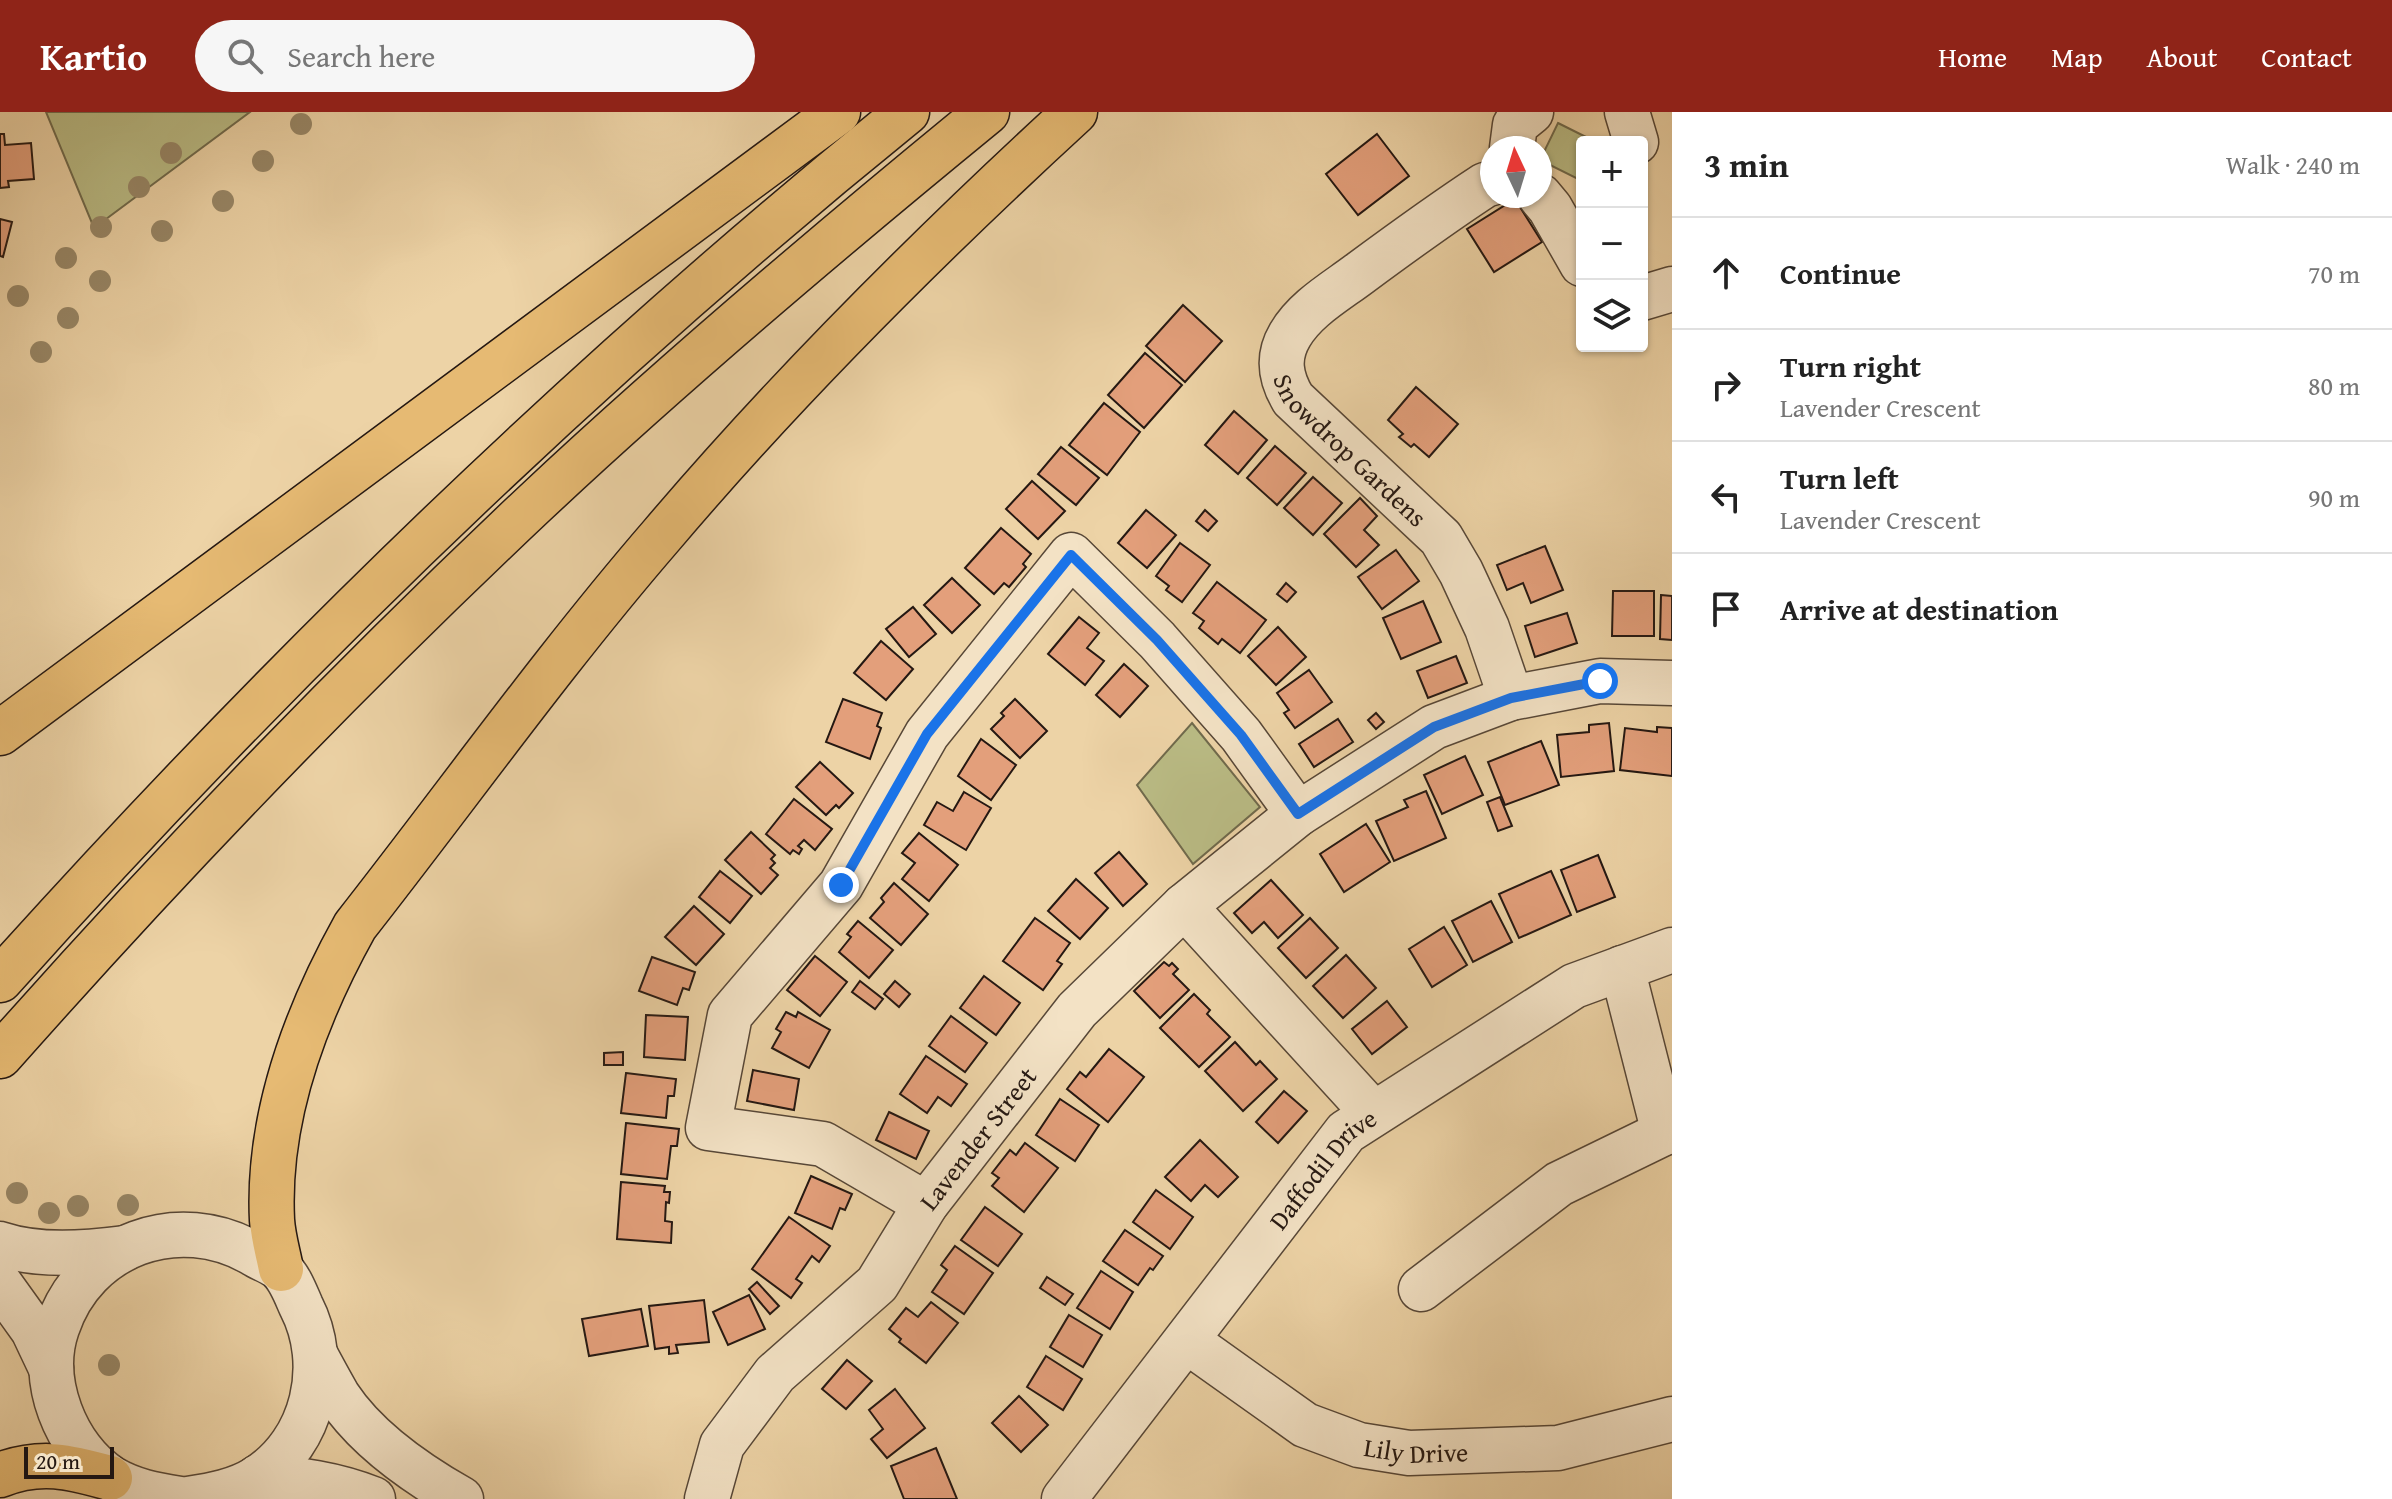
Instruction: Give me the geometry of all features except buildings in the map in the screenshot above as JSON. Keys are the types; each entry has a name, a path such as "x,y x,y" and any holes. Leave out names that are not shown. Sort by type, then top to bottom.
{"highway":[{"path":"0,733 838,112"},
{"path":"0,980 233,732 411,552 608,369 907,112"},
{"path":"0,1056 120,921 350,682 536,503 760,302 987,112"},
{"path":"281,1269 272,1222 278,1137 284,1108 308,1024 328,974 355,926 562,655 660,536 749,435 948,230 1075,112"},
{"path":"0,1475 41,1465 66,1466 110,1478"}],"street":[{"path":"1514,136 1515,125 1531,112"},
{"path":"1627,112 1634,136"},
{"name":"Snowdrop Gardens","path":"1480,188 1439,215 1312,310 1289,335 1280,361 1283,380 1293,399 1441,538 1481,614 1511,698"},
{"path":"1550,208 1576,254"},
{"path":"1648,296 1672,289"},
{"path":"926,1204 823,1144 708,1128 730,1015 841,885 927,734 1071,555 1157,640 1241,735 1298,814"},
{"name":"Lavender Street","path":"707,1499 722,1445 775,1374 877,1284 926,1204 1077,1010 1184,906 1298,814 1434,727 1511,698 1600,681 1672,683"},
{"path":"1184,906 1373,1113"},
{"name":"Daffodil Drive","path":"1064,1499 1346,1132 1574,986 1672,950"},
{"path":"1421,1289 1559,1184 1668,1131 1622,968"},
{"path":"0,1244 49,1252 91,1252 125,1248 163,1235 201,1234 237,1245 281,1269 310,1323 317,1358 315,1393 303,1426 284,1454 258,1477 223,1494 188,1499"},
{"path":"51,1368 56,1330 71,1295 96,1267 125,1248"},
{"path":"0,1284 33,1330 51,1368 59,1412 81,1451 110,1478 146,1494 180,1499"},
{"name":"Lily Drive","path":"1187,1341 1305,1425 1359,1445 1409,1453 1558,1448 1672,1419"},
{"path":"317,1358 340,1399 382,1445 422,1477 461,1499"},
{"path":"258,1477 299,1479 344,1487 373,1499"}],"green space":[{"path":"46,112 250,112 94,228"},
{"path":"1558,123 1584,136 1576,136 1576,178 1552,166 1552,136"},
{"path":"1192,723 1260,807 1193,864 1137,785"}],"route":[{"path":"841,885 927,734 1071,555 1157,640 1241,735 1298,814 1434,727 1511,698 1600,681"}]}
